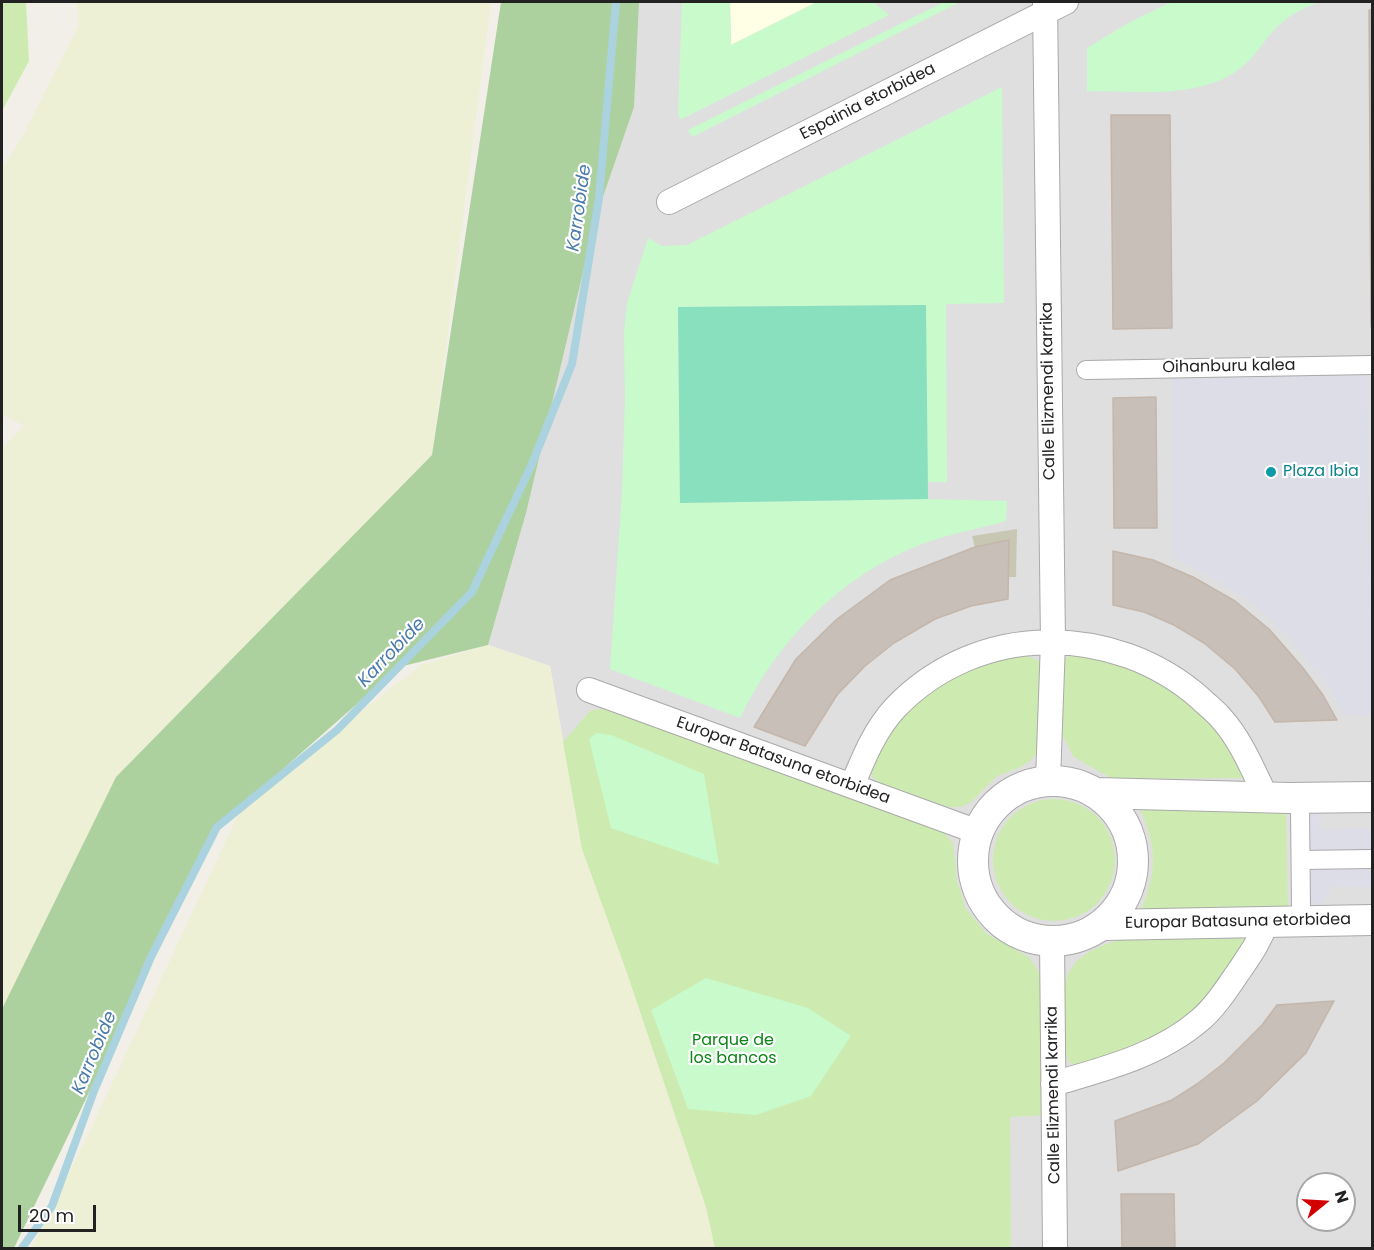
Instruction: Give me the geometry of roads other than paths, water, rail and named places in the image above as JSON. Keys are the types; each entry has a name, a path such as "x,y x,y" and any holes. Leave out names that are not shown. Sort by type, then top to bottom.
{"street":[{"name":"Espainia etorbidea","path":"669,202 1045,7 1066,2"},
{"name":"Calle Elizmendi karrika","path":"1045,7 1053,642 1048,780"},
{"name":"Oihanburu kalea","path":"1086,370 1372,365"},
{"path":"852,786 868,747 895,708 933,676 970,657 1011,646 1053,642 1080,643 1112,649 1150,664 1185,685 1221,717 1244,751 1266,797"},
{"name":"Europar Batasuna etorbidea","path":"589,690 978,832"},
{"path":"1048,780 1074,783 1097,793 1116,810 1129,832 1134,858 1131,883 1120,906 1103,925 1079,938 1052,942 1027,938 1004,926 986,907 975,883 972,858 978,832 988,812 1005,796 1025,785 1048,780"},
{"path":"1097,793 1372,797"},
{"name":"Europar Batasuna etorbidea","path":"1300,808 1301,909"},
{"path":"1301,860 1372,859"},
{"name":"Europar Batasuna etorbidea","path":"1103,925 1372,920"},
{"path":"1053,1084 1138,1058 1170,1041 1200,1020 1222,996 1260,942 1266,922"},
{"name":"Calle Elizmendi karrika","path":"1052,942 1055,1248"}],"waterway":[{"name":"Karrobide","path":"22,1248 52,1206 94,1091 151,957 217,827 337,730 472,592 532,464 572,364 599,198 616,2"}],"place":[{"name":"Plaza Ibia","path":"1271,472"}],"park label":[{"name":"Parque de los bancos","path":"733,1050"}]}
